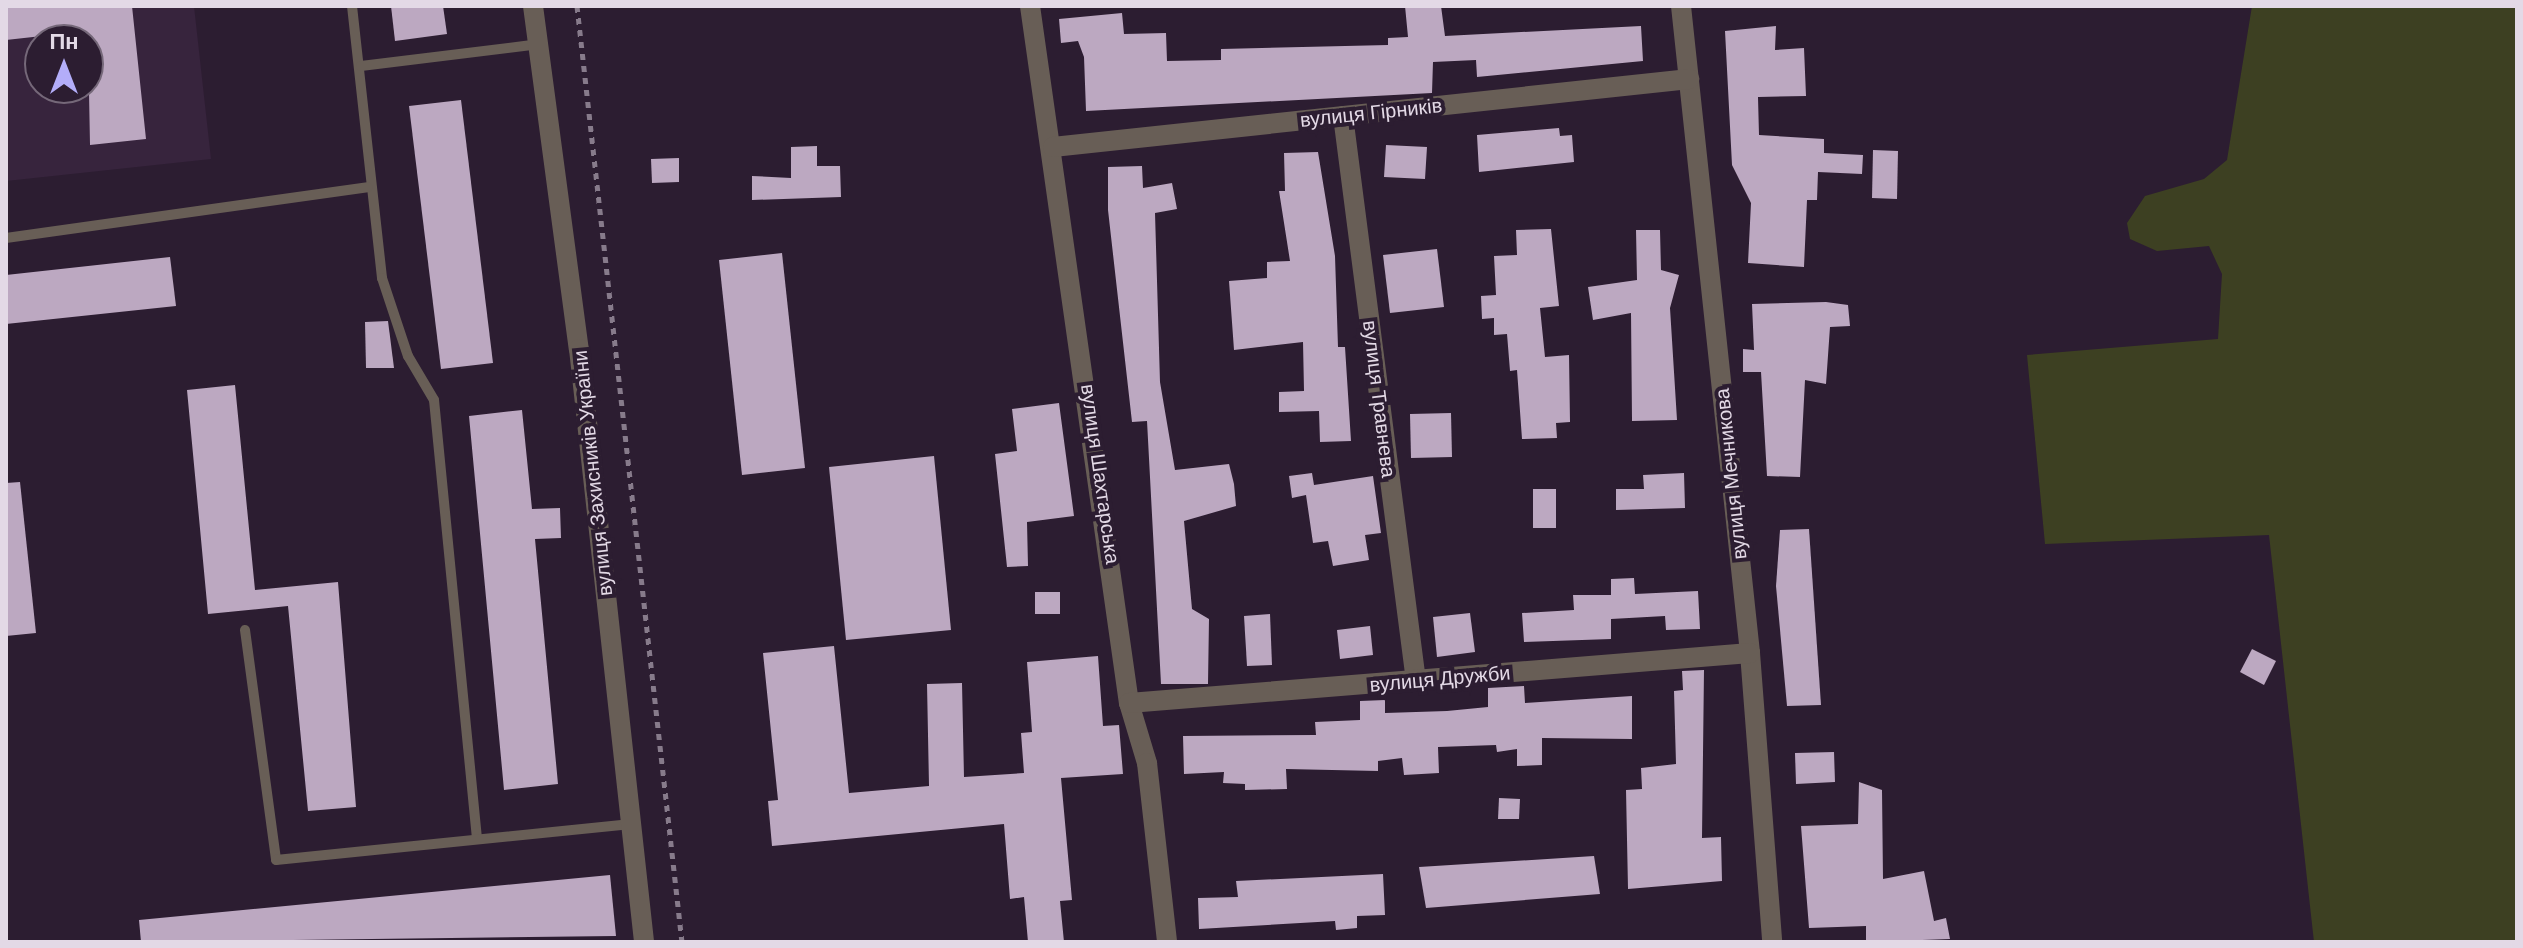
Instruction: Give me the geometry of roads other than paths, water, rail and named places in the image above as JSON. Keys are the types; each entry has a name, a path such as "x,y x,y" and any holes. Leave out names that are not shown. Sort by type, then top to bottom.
{"street":[{"name":"вулиця Захисників України","path":"533,6 540,44 644,942"},
{"name":"вулиця Шахтарська","path":"1030,6 1053,147 1129,703 1147,763 1167,942"},
{"name":"вулиця Мечникова","path":"1681,6 1750,653 1772,942"},
{"name":"вулиця Гірників","path":"1053,147 1689,79"},
{"name":"вулиця Травнева","path":"1343,116 1416,681"},
{"name":"вулиця Дружби","path":"1129,703 1750,653"}],"lane":[{"path":"352,6 361,66 367,187 382,278 408,356 434,400 477,838"},
{"path":"361,66 540,44"},
{"path":"6,238 367,187"},
{"path":"245,630 276,860 631,824"}]}
